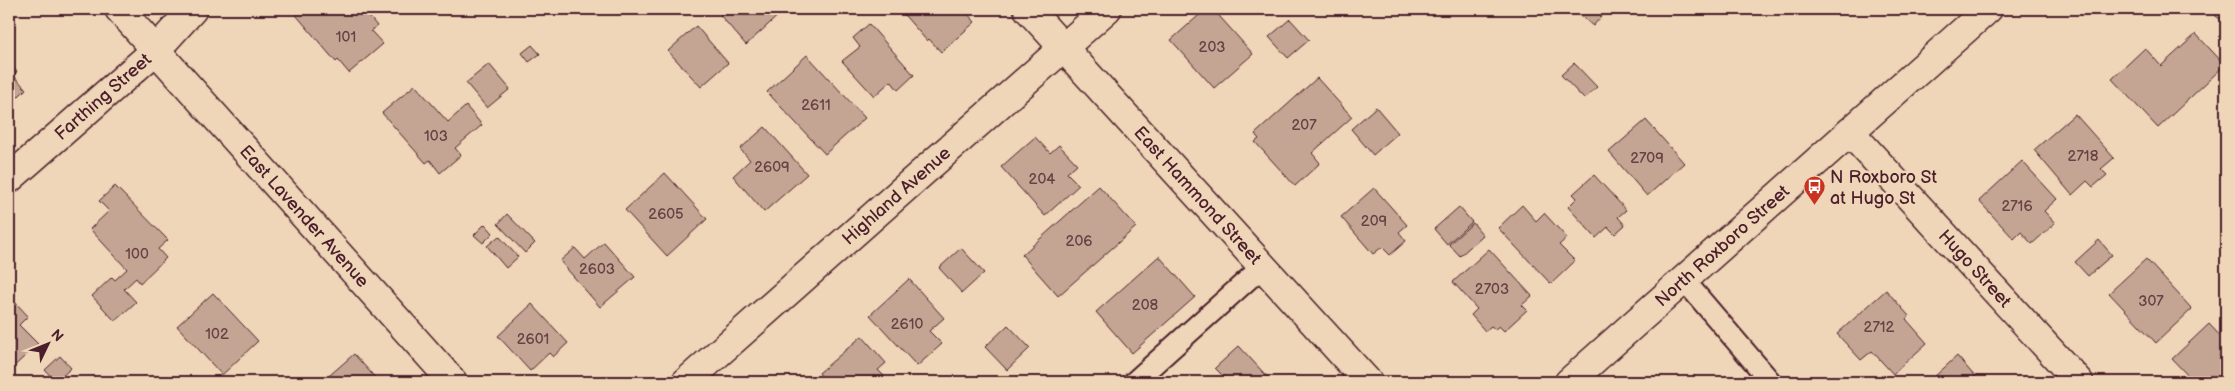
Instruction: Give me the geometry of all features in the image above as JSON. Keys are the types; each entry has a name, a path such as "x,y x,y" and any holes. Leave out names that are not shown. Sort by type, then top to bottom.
{"street":[{"name":"East Lavender Avenue","path":"119,9 452,382"},
{"name":"Farthing Street","path":"9,179 156,50 193,9"},
{"name":"East Hammond Street","path":"1028,9 1368,382"},
{"name":"Highland Avenue","path":"686,382 1107,9"},
{"name":"North Roxboro Street","path":"1569,382 1988,9"},
{"name":"Hugo Street","path":"1850,132 2079,382"}],"lane":[{"path":"1134,382 1262,267"},
{"path":"1684,280 1771,382"}],"building":[{"path":"291,9 363,9 377,26 371,31 383,44 349,73 338,60 336,62"},
{"path":"727,9 779,9 782,12 746,45 720,15"},
{"path":"899,9 963,9 975,22 941,52 929,39 927,41"},
{"path":"1206,9 1213,9 1253,54 1214,88 1171,40"},
{"path":"1573,9 1608,9 1593,26"},
{"path":"2207,9 2226,9 2226,24"},
{"path":"1290,19 1309,40 1288,58 1269,37"},
{"path":"869,24 914,75 898,90 891,81 874,96 842,61 860,47 853,38"},
{"path":"696,26 728,63 701,87 668,51"},
{"path":"2196,34 2225,65 2158,128 2112,79 2145,48 2161,66"},
{"path":"532,45 540,54 529,62 522,53"},
{"path":"807,55 865,118 825,154 767,92"},
{"path":"9,63 17,72 13,75 26,89 9,106"},
{"path":"1574,63 1597,87 1584,99 1561,75"},
{"path":"489,64 510,89 487,108 466,83"},
{"path":"1317,78 1352,117 1312,153 1320,163 1295,186 1255,142 1259,139 1255,134"},
{"path":"415,85 448,122 466,106 482,125 455,148 461,155 440,173 430,160 426,163 382,113"},
{"path":"1376,107 1398,133 1373,155 1351,129"},
{"path":"2075,114 2114,158 2101,169 2107,175 2093,187 2087,181 2072,195 2034,150"},
{"path":"1646,120 1684,163 1647,196 1609,152"},
{"path":"765,127 807,174 764,212 733,176 750,160 740,149"},
{"path":"1035,137 1050,153 1059,145 1077,164 1067,173 1079,185 1045,216 1001,167"},
{"path":"2022,161 2057,199 2044,211 2055,223 2032,244 2021,232 2014,239 1979,201"},
{"path":"665,173 707,219 667,256 625,210"},
{"path":"1594,175 1626,210 1618,217 1625,225 1615,234 1608,227 1596,238 1568,207 1577,198 1573,194"},
{"path":"115,186 168,240 158,249 166,258 140,283 136,278 124,289 136,302 115,321 92,296 112,277 115,280 127,269 90,229 109,211 99,201"},
{"path":"1099,186 1136,227 1058,296 1022,255"},
{"path":"1374,188 1407,225 1399,232 1406,241 1390,255 1382,247 1373,254 1341,217"},
{"path":"1522,205 1536,221 1544,213 1567,238 1559,245 1575,261 1551,284 1498,228"},
{"path":"1459,207 1472,222 1447,244 1434,229"},
{"path":"507,214 535,243 525,253 498,224"},
{"path":"1473,223 1483,235 1460,256 1449,244"},
{"path":"485,224 493,233 483,243 474,235"},
{"path":"499,236 518,257 506,268 487,246"},
{"path":"2099,240 2112,255 2088,276 2075,262"},
{"path":"604,242 635,277 600,307 560,261 575,248 585,259"},
{"path":"961,248 984,273 962,293 939,268"},
{"path":"1489,249 1532,296 1522,305 1527,310 1504,331 1499,326 1495,329 1491,326 1485,331 1471,315 1477,309 1453,282"},
{"path":"1159,256 1195,297 1132,353 1096,312"},
{"path":"2146,259 2192,309 2156,343 2109,293"},
{"path":"909,279 944,318 929,331 942,344 917,366 870,315"},
{"path":"1886,290 1909,316 1906,319 1927,343 1893,374 1872,351 1861,360 1837,334"},
{"path":"213,293 258,341 222,375 177,326"},
{"path":"13,300 28,316 19,325 38,344 9,371 9,303"},
{"path":"532,304 568,343 553,357 549,353 530,371 498,336"},
{"path":"2209,324 2226,342 2226,382 2194,382 2172,359"},
{"path":"1008,325 1030,348 1007,370 985,347"},
{"path":"862,336 886,363 878,370 888,380 886,382 826,382 819,373"},
{"path":"1239,346 1272,382 1229,382 1215,368"},
{"path":"354,354 379,382 322,382"},
{"path":"60,356 71,368 56,382 45,370"},
{"path":"1957,356 1977,379 1973,382 1936,382 1933,378"},
{"path":"73,376 78,382 66,382"}],"place":[{"name":"N Roxboro St at Hugo St","path":"1814,206"}]}
